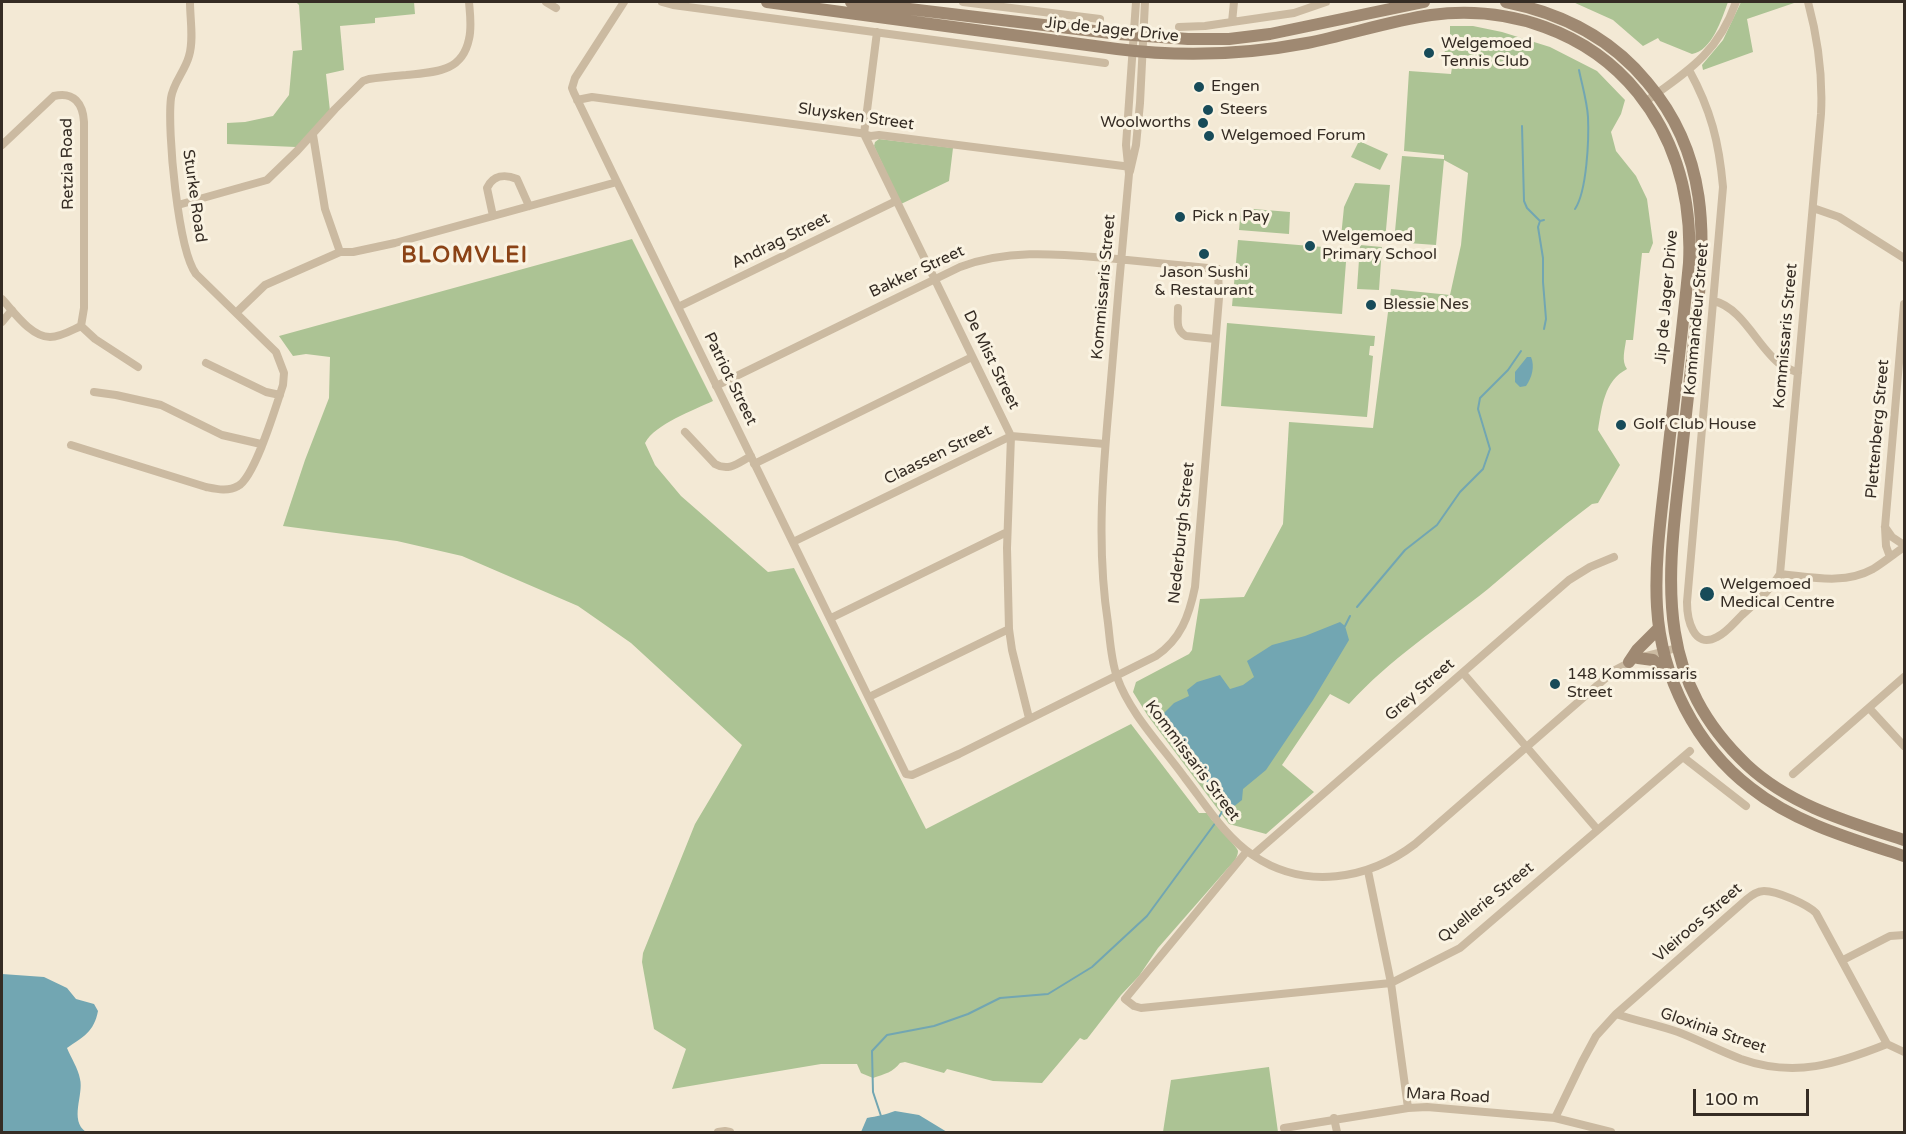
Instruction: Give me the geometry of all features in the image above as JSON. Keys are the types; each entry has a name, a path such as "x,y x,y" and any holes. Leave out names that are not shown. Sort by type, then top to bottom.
{"main road":[{"name":"Jip de Jager Drive","path":"767,2 1138,52 1217,54 1307,43 1413,18 1480,13 1513,17 1547,27 1579,43 1605,60 1625,78 1645,102 1665,134 1679,167 1686,194 1689,228 1688,274 1658,555 1657,589 1659,628 1679,695 1700,734 1750,788 1814,825 1905,856"},
{"name":"Jip de Jager Drive","path":"850,2 1138,36 1188,39 1229,39 1317,25"},
{"path":"1317,25 1424,2"},
{"name":"Jip de Jager Drive","path":"1506,2 1551,14 1590,33 1626,60 1657,94 1671,114 1689,153 1697,183 1702,224 1702,273 1676,506 1670,572 1670,601 1677,648 1702,708 1726,742 1759,775 1788,795 1829,816 1905,840"},
{"path":"1317,25 1343,24 1400,12 1409,13 1413,18"},
{"path":"1659,628 1637,650 1633,660 1653,660 1672,676"}],"street":[{"name":"Sturke Road","path":"190,2 190,54 174,88 171,101 171,165 190,265 196,274 276,352 284,380 280,395"},
{"path":"178,205 267,180 297,152 363,81 437,72 446,70 455,64 469,42 471,30 469,2"},
{"path":"546,2 556,8"},
{"path":"576,100 572,88 575,78 624,2"},
{"path":"662,2 1105,63"},
{"path":"963,2 1100,20"},
{"name":"Kommissaris Street","path":"1136,2 1138,36 1136,146 1129,170 1105,444 1101,506 1102,585 1117,676 1128,702 1234,841 1268,865 1310,877 1332,877 1368,871 1393,859 1415,844 1615,670 1633,660 1677,648"},
{"name":"Kommissaris Street","path":"1138,36 1144,2"},
{"path":"1232,22 1234,2"},
{"path":"1179,27 1205,26 1294,13 1326,2"},
{"path":"1645,102 1707,54 1728,24 1736,2"},
{"name":"Kommissaris Street","path":"1780,574 1821,114 1822,80 1818,41 1808,2"},
{"path":"864,134 877,32"},
{"name":"Kommandeur Street","path":"1689,70 1703,96 1716,135 1721,161 1722,212 1687,602 1690,627 1695,634 1707,639 1721,635 1768,591 1780,574"},
{"name":"Retzia Road","path":"2,145 54,96 69,95 82,107 84,122 84,309 81,326"},
{"name":"Sluysken Street","path":"576,100 592,97 1129,170"},
{"name":"Patriot Street","path":"576,100 906,774"},
{"name":"De Mist Street","path":"864,134 1011,436 1007,532 1009,629 1029,718"},
{"path":"313,135 325,209 340,252"},
{"path":"297,152 308,154 318,163"},
{"path":"493,216 488,188 493,179 498,177 517,179 529,206"},
{"path":"237,312 265,285 340,252 353,252 395,243 616,182"},
{"name":"Andrag Street","path":"678,307 896,201"},
{"path":"1813,208 1839,216 1905,258"},
{"name":"Bakker Street","path":"716,386 935,279 978,261 1006,256 1059,254 1218,269"},
{"name":"Nederburgh Street","path":"906,774 912,775 1117,676 1165,650 1183,626 1190,612 1195,587 1219,298 1218,269"},
{"path":"2,299 29,328 43,336 60,335 81,326 95,339 138,367"},
{"path":"1714,301 1730,308 1781,365 1798,373"},
{"name":"Plettenberg Street","path":"1890,557 1886,546 1885,527 1905,304"},
{"path":"1178,308 1178,327 1182,334 1215,339"},
{"path":"2,322 12,310"},
{"path":"685,432 715,464 730,468 752,460 972,357"},
{"path":"70,445 195,484 218,489 234,488 243,482 252,469 280,395 266,392 206,363"},
{"path":"94,392 161,405 212,431 261,444"},
{"name":"Claassen Street","path":"793,542 1011,436 1105,444"},
{"path":"1780,574 1827,579 1851,577 1872,570 1905,546 1892,537 1885,527"},
{"path":"831,618 1007,532"},
{"name":"Grey Street","path":"1125,999 1250,853 1569,580 1584,570 1614,557"},
{"path":"869,697 1009,629"},
{"path":"1463,673 1597,829"},
{"path":"1792,774 1905,677"},
{"path":"1869,708 1905,746"},
{"name":"Quellerie Street","path":"1125,999 1138,1008 1391,983 1460,948 1686,754 1746,806"},
{"path":"1368,871 1391,983 1408,1108"},
{"name":"Vleiroos Street","path":"1555,1118 1590,1045 1616,1014 1747,899 1759,892 1771,892 1811,908 1843,960 1887,1044"},
{"path":"1843,960 1890,936 1905,934"},
{"name":"Gloxinia Street","path":"1616,1014 1675,1031 1747,1061 1796,1069 1828,1065 1887,1044"},
{"path":"1887,1044 1905,1052"},
{"name":"Mara Road","path":"1284,1128 1334,1118 1427,1107 1555,1118 1611,1132"},
{"path":"1334,1118 1337,1132"},
{"path":"718,1132 730,1132"}],"green space":[{"path":"296,2 414,2 415,14 375,18 375,23 340,26 344,70 326,74 330,111 296,147 227,144 227,123 273,116 289,95 293,51 302,50 299,5"},
{"path":"1573,2 1728,2 1711,40 1699,52 1692,54 1660,41 1658,38 1643,46 1613,20"},
{"path":"1741,2 1797,2 1747,19 1753,52 1703,70 1702,65 1723,40"},
{"path":"1450,26 1473,26 1502,32 1550,47 1597,71 1625,100 1621,114 1611,132 1616,151 1636,176 1647,199 1653,243 1649,253 1642,253 1633,340 1626,340 1624,351 1624,362 1627,369 1613,380 1605,395 1598,430 1620,465 1598,503 1592,504 1579,514 1488,589 1381,672 1349,704 1330,694 1282,765 1314,792 1266,834 1229,824 1148,716 1133,692 1136,682 1189,654 1192,650 1200,599 1244,597 1283,524 1289,422 1373,428 1391,289 1450,295 1461,245 1468,173 1444,160 1436,245 1394,242 1402,156 1444,159 1444,155 1404,151 1409,71 1451,74 1452,67 1449,62 1444,62 1445,48 1450,44"},
{"path":"879,139 953,148 949,181 901,204 874,146"},
{"path":"1359,141 1388,154 1380,170 1351,157"},
{"path":"1355,183 1390,185 1385,241 1341,237 1344,207"},
{"path":"1241,208 1290,212 1289,234 1239,230"},
{"path":"632,239 713,401 676,418 650,436 645,443 655,465 681,496 768,572 794,568 926,829 1131,724 1199,813 1207,813 1238,851 1233,863 1158,948 1139,976 1087,1039 1080,1038 1042,1083 993,1081 947,1069 944,1073 905,1062 873,1078 861,1073 857,1064 821,1064 672,1089 686,1049 654,1029 642,962 643,953 695,824 742,745 631,643 578,606 462,556 397,541 283,526 329,398 330,357 306,354 293,356 279,336"},
{"path":"1238,240 1347,249 1342,314 1232,306"},
{"path":"1360,245 1382,247 1379,290 1357,289"},
{"path":"1227,323 1375,336 1374,346 1370,346 1369,355 1373,356 1367,417 1221,406"},
{"path":"1269,1067 1278,1132 1163,1132 1171,1080"}],"water":[{"path":"1527,357 1531,357 1532,372 1526,386 1520,387 1515,382 1515,372"},
{"path":"1340,622 1345,626 1349,640 1313,700 1266,770 1243,789 1242,800 1228,811 1170,733 1164,713 1174,703 1189,696 1187,690 1197,682 1220,675 1230,689 1243,685 1254,677 1247,661 1272,645 1305,636"},
{"path":"2,974 44,977 67,988 76,999 94,1004 98,1011 91,1029 67,1048 80,1079 78,1121 86,1132 2,1132"},
{"path":"895,1111 919,1115 947,1132 861,1132 867,1118"}],"waterway":[{"path":"1575,209 1585,178 1588,138 1586,99 1579,70"},
{"path":"1522,126 1524,201 1527,208 1540,221"},
{"path":"1544,220 1540,221 1538,227 1543,258 1546,319 1544,329"},
{"path":"1357,607 1405,550 1437,525 1460,492 1483,469 1490,449 1478,409 1480,398 1508,370 1521,351"},
{"path":"1345,626 1350,616"},
{"path":"1219,817 1225,807"},
{"path":"881,1116 873,1092 872,1051 887,1035 934,1026 968,1014 1000,998 1048,994 1092,967 1147,916 1216,822"}],"place":[{"name":"Welgemoed Tennis Club","path":"1429,53"},
{"name":"Engen","path":"1199,87"},
{"name":"Steers","path":"1208,110"},
{"name":"Woolworths","path":"1203,123"},
{"name":"Welgemoed Forum","path":"1209,136"},
{"name":"Pick n Pay","path":"1180,217"},
{"name":"Welgemoed Primary School","path":"1310,246"},
{"name":"Jason Sushi & Restaurant","path":"1204,254"},
{"name":"Blessie Nes","path":"1371,305"},
{"name":"Golf Club House","path":"1621,425"},
{"name":"Welgemoed Medical Centre","path":"1707,594"},
{"name":"148 Kommissaris Street","path":"1555,684"}],"district":[{"name":"BLOMVLEI","path":"465,256"}]}
